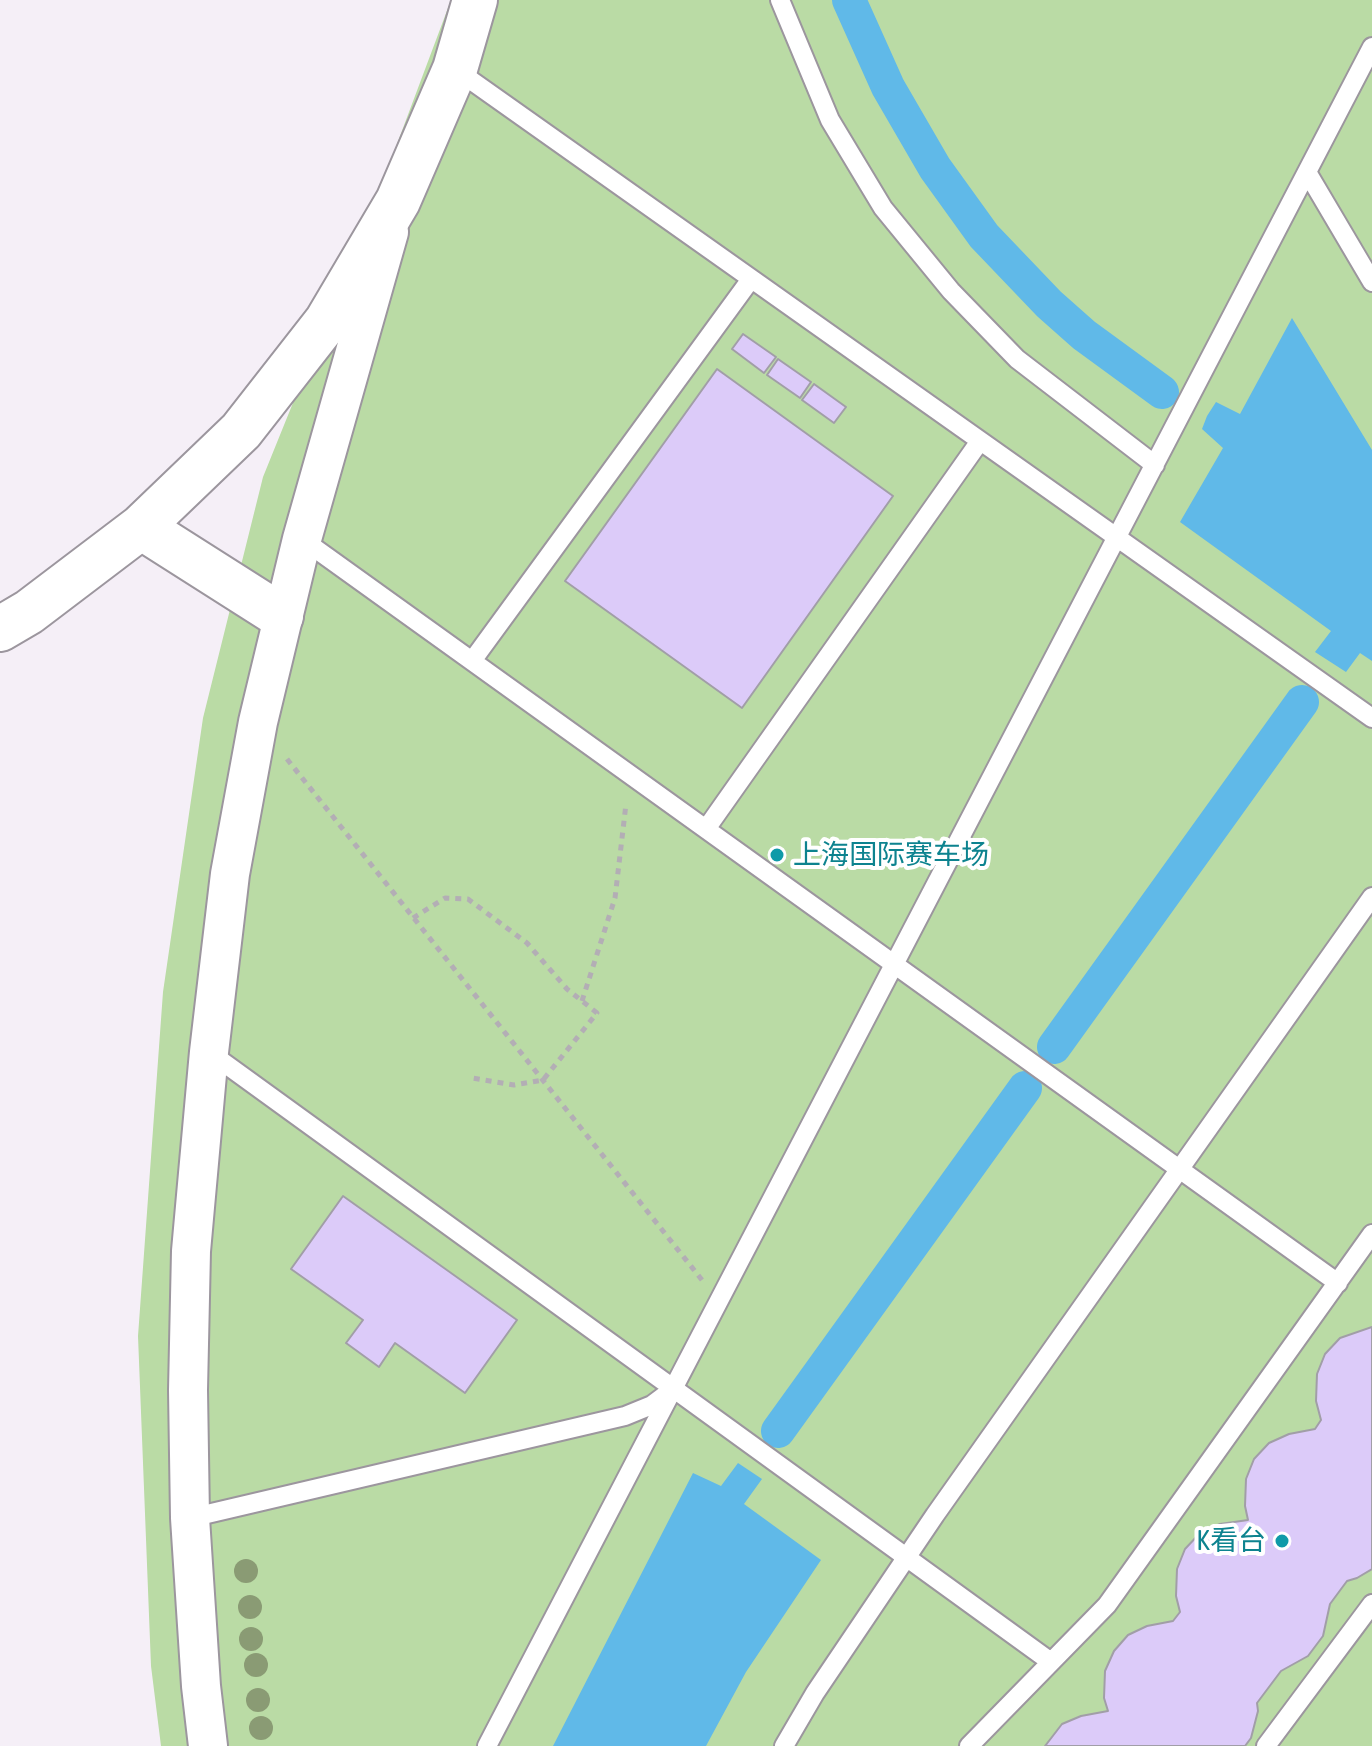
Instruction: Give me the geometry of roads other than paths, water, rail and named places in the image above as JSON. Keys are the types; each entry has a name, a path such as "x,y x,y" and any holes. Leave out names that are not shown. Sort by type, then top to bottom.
{"street":[{"path":"0,629 29,612 141,527 241,431 327,321 398,201 455,69 475,0"},
{"path":"208,1746 190,1518 188,1390 191,1251 209,1052 230,874 281,616 398,201"},
{"path":"141,527 281,616"}],"lane":[{"path":"780,0 830,120 883,208 951,291 1017,359 1155,465"},
{"path":"487,1746 1372,47"},
{"path":"455,69 1372,718"},
{"path":"1307,172 1372,282"},
{"path":"472,661 751,279"},
{"path":"706,829 980,441"},
{"path":"302,539 1338,1283"},
{"path":"784,1746 815,1693 907,1556 1372,897"},
{"path":"209,1052 1051,1662"},
{"path":"969,1746 1107,1605 1372,1234"},
{"path":"190,1518 625,1416 652,1405 675,1388"},
{"path":"625,1416 633,1420 640,1432 637,1460"},
{"path":"1266,1746 1372,1604"}],"water":[{"path":"1292,318 1372,450 1372,661 1360,653 1346,672 1315,652 1331,631 1180,522 1223,448 1202,429 1207,416 1216,402 1240,414"},
{"path":"738,1463 762,1479 744,1504 821,1560 746,1672 706,1746 553,1746 693,1473 721,1486"}],"waterway":[{"path":"849,0 888,87 935,168 984,236 1049,304 1084,335 1162,392"},
{"path":"1054,1047 1302,702"},
{"path":"778,1431 1025,1088"}],"place":[{"name":"上海国际赛车场","path":"777,855"},
{"name":"K看台","path":"1282,1541"}]}
